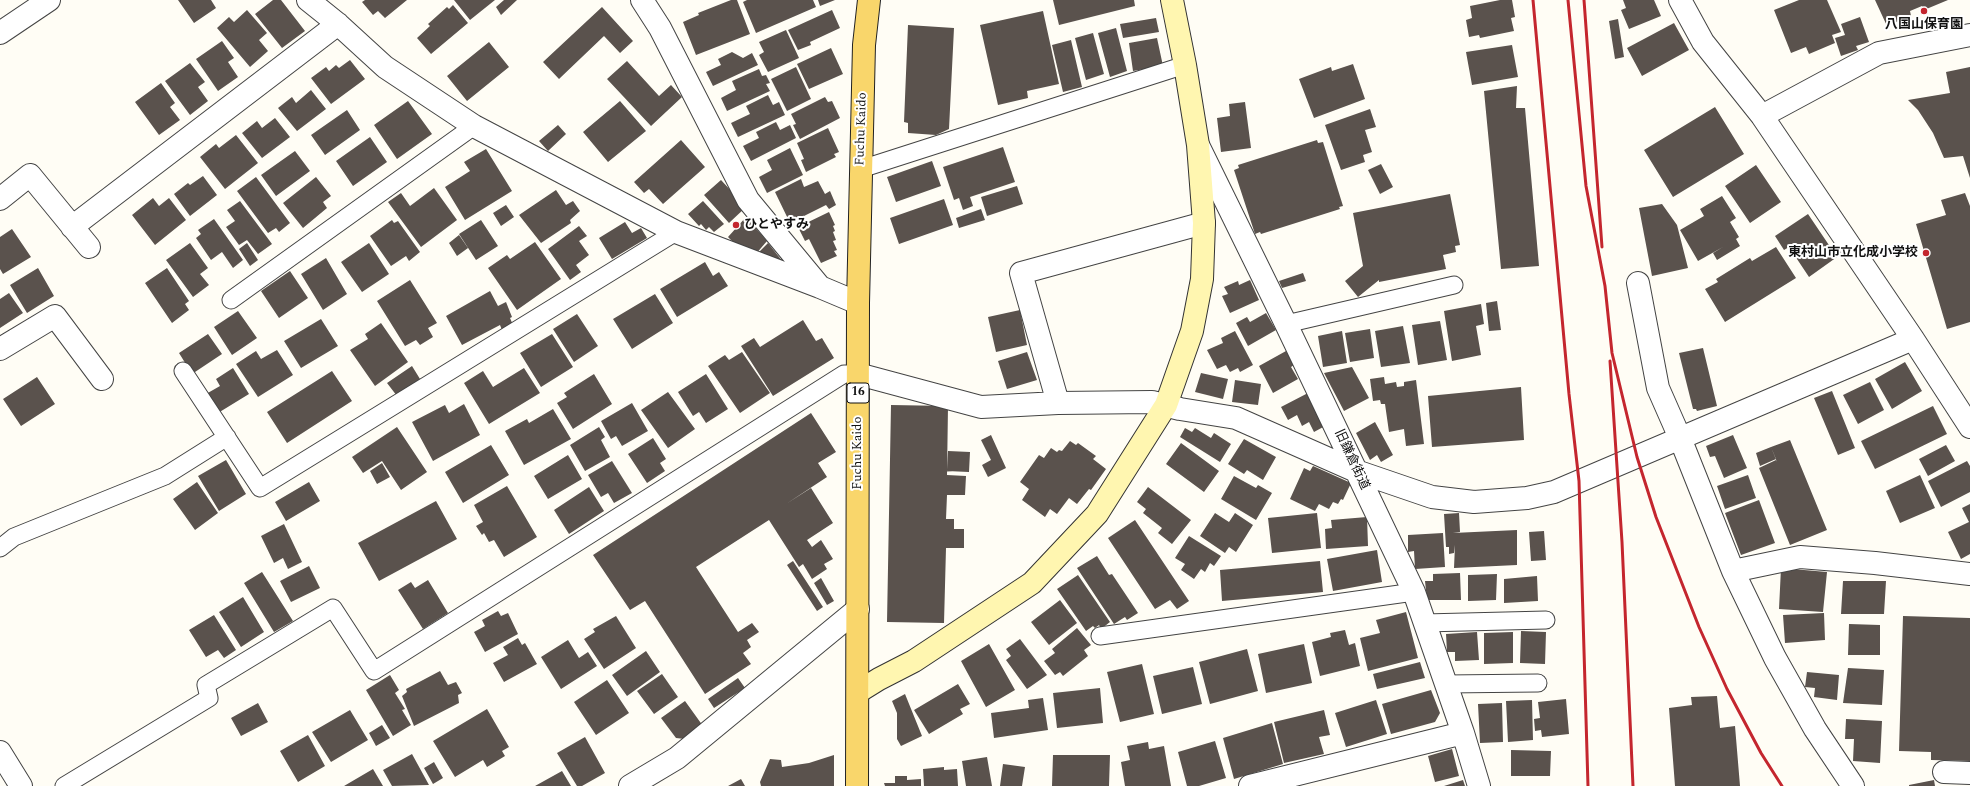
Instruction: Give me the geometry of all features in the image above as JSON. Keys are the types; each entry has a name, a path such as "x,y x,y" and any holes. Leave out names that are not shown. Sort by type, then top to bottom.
{"main road":[{"name":"Fuchu Kaido","path":"857,786 858,303 864,45 868,0"}],"street":[{"path":"0,33 49,0"},
{"path":"308,0 338,24 385,68 474,126 676,232 858,303"},
{"path":"642,0 660,28 748,200 820,287"},
{"path":"858,692 879,678 914,661 1032,583 1097,514 1166,405 1192,331 1202,279 1204,223 1198,145 1185,65 1172,0"},
{"path":"1680,0 1703,42 1762,116 1913,339 1970,427"},
{"path":"72,227 338,24"},
{"path":"1762,116 1879,53 1970,35"},
{"name":"旧鎌倉街道","path":"1198,145 1286,324 1414,592 1463,733 1479,786"},
{"path":"0,199 30,175 89,247"},
{"path":"1058,402 1021,273 1204,223"},
{"path":"1638,283 1658,388 1680,438 1733,570 1775,658 1816,729 1853,786"},
{"path":"0,349 55,316 102,379"},
{"path":"858,374 981,407 1058,402 1152,402 1236,418 1356,470 1432,497 1474,502 1527,498 1554,492 1913,339"},
{"path":"1733,570 1800,557 1875,563 1970,574"},
{"path":"630,786 677,758 858,609"},
{"path":"1250,786 1463,733"},
{"path":"0,752 21,786"},
{"path":"1944,772 1970,773"}],"lane":[{"path":"861,169 1185,65"},
{"path":"231,300 474,126"},
{"path":"183,371 260,488 676,232"},
{"path":"1286,324 1454,285"},
{"path":"64,786 209,698 206,685 333,608 374,671 844,374 858,374"},
{"path":"0,548 14,537 165,476 227,437"},
{"path":"1100,636 1414,592"},
{"path":"1424,623 1546,620"},
{"path":"1446,684 1538,683"}],"building":[{"path":"178,0 211,0 216,8 194,23"},
{"path":"273,0 281,0 305,31 282,48 255,14"},
{"path":"365,0 407,0 385,18 378,11 373,15 362,2"},
{"path":"454,0 495,0 470,20"},
{"path":"504,0 517,0 501,15 496,7"},
{"path":"731,0 737,0 750,34 696,55 683,22 699,15 698,13"},
{"path":"747,0 813,0 816,7 756,33 743,2"},
{"path":"818,0 835,0 820,6"},
{"path":"1053,0 1134,0 1135,6 1059,25"},
{"path":"1500,0 1512,0 1515,17 1511,18 1514,31 1480,38 1479,35 1469,37 1466,20 1472,18 1470,6"},
{"path":"1623,0 1654,0 1661,16 1629,29 1621,10 1626,8"},
{"path":"1799,0 1827,0 1841,32 1832,35 1835,43 1809,54 1806,47 1791,53 1774,10"},
{"path":"1875,0 1948,0 1924,10 1922,6 1910,11 1911,16 1887,26"},
{"path":"453,5 468,23 431,54 417,38 430,26 428,24 447,7 449,9"},
{"path":"602,7 633,41 620,53 604,36 559,79 543,62"},
{"path":"247,10 267,33 259,40 268,51 250,67 217,28 229,17 234,22"},
{"path":"832,10 840,28 810,42 811,45 798,50 788,30"},
{"path":"1043,11 1059,84 1027,91 1028,98 998,105 980,25"},
{"path":"1860,17 1869,42 1856,46 1858,50 1841,56 1835,38 1845,35 1841,24"},
{"path":"1156,18 1159,32 1123,38 1120,24"},
{"path":"1618,19 1624,57 1615,59 1609,21"},
{"path":"1674,23 1689,50 1642,76 1627,48"},
{"path":"908,25 954,28 949,129 936,135 908,133 908,123 904,122"},
{"path":"1116,28 1127,71 1110,77 1098,33"},
{"path":"786,30 799,58 768,72 759,55 764,52 759,42"},
{"path":"1093,33 1104,74 1086,80 1075,38"},
{"path":"1157,38 1163,66 1133,71 1129,43"},
{"path":"1071,40 1082,87 1063,92 1052,45"},
{"path":"222,41 234,58 228,62 238,77 218,91 196,59"},
{"path":"489,42 509,67 467,101 447,76"},
{"path":"1512,45 1518,77 1472,85 1466,52"},
{"path":"831,48 843,74 809,89 797,64"},
{"path":"732,52 743,58 752,53 758,65 713,86 706,72 721,65 718,59"},
{"path":"350,60 365,79 331,104 311,78 326,67 329,71 336,65 339,68"},
{"path":"627,61 659,96 671,85 682,97 651,126 607,79"},
{"path":"190,63 205,82 198,87 208,101 190,115 165,81"},
{"path":"1353,64 1365,99 1314,118 1299,79 1331,67 1332,71"},
{"path":"796,67 811,99 787,111 771,79"},
{"path":"1970,67 1970,178 1963,156 1944,158 1933,133 1918,110 1908,100 1950,93 1946,72"},
{"path":"759,69 762,76 766,75 770,83 766,84 770,91 727,111 721,98 736,90 732,81"},
{"path":"161,83 175,103 170,107 180,120 159,135 135,102"},
{"path":"1517,86 1516,108 1525,108 1539,266 1501,269 1484,91"},
{"path":"311,90 326,109 297,131 278,108 292,97 296,103"},
{"path":"768,95 773,105 779,102 785,115 738,137 731,123 750,114 746,106"},
{"path":"825,97 828,102 832,101 840,118 800,139 793,125 796,124 791,114"},
{"path":"408,101 432,134 397,159 374,125"},
{"path":"620,101 646,131 608,162 583,132"},
{"path":"1245,102 1251,148 1221,152 1217,118 1230,116 1229,104"},
{"path":"1715,107 1744,154 1673,197 1644,150"},
{"path":"1370,109 1376,127 1365,130 1372,152 1363,155 1365,162 1341,170 1325,125"},
{"path":"347,110 360,130 325,155 311,135"},
{"path":"275,118 290,137 262,158 242,133 257,121 262,128"},
{"path":"776,122 780,130 790,125 796,138 751,161 743,146 759,138 756,132"},
{"path":"558,125 566,134 548,151 539,141"},
{"path":"828,128 839,152 834,154 836,157 806,172 801,160 804,159 797,143"},
{"path":"236,135 258,163 225,189 200,157 216,144 219,148"},
{"path":"370,137 387,162 353,186 336,161"},
{"path":"681,140 705,167 663,204 649,189 644,193 634,182"},
{"path":"1317,140 1318,143 1323,142 1343,206 1339,207 1340,209 1261,234 1260,232 1255,234 1234,170 1239,168 1238,165"},
{"path":"1003,147 1015,182 970,197 973,206 963,210 959,198 954,200 943,167"},
{"path":"790,148 803,175 767,193 759,177 772,170 767,160"},
{"path":"486,149 512,191 465,220 445,187 470,171 464,162"},
{"path":"295,151 310,171 276,196 261,175"},
{"path":"932,161 941,186 896,202 887,177"},
{"path":"1381,164 1393,187 1380,194 1368,170"},
{"path":"1756,165 1781,202 1750,223 1725,186"},
{"path":"203,176 217,195 190,216 174,194 188,183 190,185"},
{"path":"256,177 290,223 279,232 276,228 268,233 237,191"},
{"path":"316,177 331,196 323,202 327,208 303,228 283,203"},
{"path":"801,179 804,187 818,181 825,194 830,191 836,205 829,209 826,205 790,223 775,192"},
{"path":"721,180 746,207 729,223 704,195"},
{"path":"1017,186 1023,204 987,216 981,197"},
{"path":"434,188 457,220 421,247 388,202 401,193 410,206"},
{"path":"556,190 566,205 573,201 580,211 570,220 571,223 541,243 519,215"},
{"path":"1965,193 1970,206 1970,322 1947,329 1916,224 1946,215 1941,200"},
{"path":"1450,194 1460,245 1455,246 1456,252 1443,255 1446,269 1379,282 1379,280 1358,297 1345,281 1363,266 1353,213"},
{"path":"1722,196 1736,218 1730,222 1739,237 1736,239 1740,246 1717,260 1713,253 1723,247 1698,261 1680,230 1704,216 1700,209"},
{"path":"153,198 159,206 169,198 186,220 155,245 132,215"},
{"path":"944,199 953,225 899,244 890,218"},
{"path":"240,201 272,244 258,254 247,240 239,245 226,227 235,221 227,210"},
{"path":"703,201 724,224 714,232 709,227 706,230 701,224 699,226 688,214"},
{"path":"1662,204 1677,225 1688,268 1652,276 1639,208"},
{"path":"506,205 514,217 501,226 493,213"},
{"path":"981,209 985,220 959,228 956,218"},
{"path":"829,212 835,225 833,226 835,231 833,232 836,240 833,241 837,250 834,251 837,256 821,263 809,239 805,241 798,227"},
{"path":"1808,214 1837,257 1809,277 1789,247 1784,250 1775,236"},
{"path":"746,217 767,241 755,255 749,248 746,250 738,247 728,237"},
{"path":"214,219 243,260 233,268 222,252 211,260 196,238 201,234 198,230"},
{"path":"392,220 394,223 398,221 420,252 409,261 406,256 391,266 370,236"},
{"path":"481,220 498,246 476,260 459,234"},
{"path":"625,222 632,233 641,228 647,238 612,259 599,238"},
{"path":"579,226 587,236 579,241 589,255 576,265 581,272 570,280 548,249"},
{"path":"12,229 31,257 3,274 0,269 0,237"},
{"path":"459,235 468,248 457,256 449,243"},
{"path":"535,242 561,279 517,310 488,268 507,255 510,259"},
{"path":"190,243 208,268 200,274 209,285 193,297 166,260"},
{"path":"247,243 258,260 250,266 239,249"},
{"path":"369,243 389,274 362,292 341,262"},
{"path":"768,243 783,262 758,253"},
{"path":"1776,247 1796,278 1725,322 1705,289 1718,282 1716,279 1750,258 1752,261"},
{"path":"326,258 347,294 323,310 301,274"},
{"path":"705,262 713,276 719,272 728,286 677,317 660,289"},
{"path":"38,268 54,296 27,313 10,285"},
{"path":"167,268 189,301 185,304 189,310 172,323 145,283"},
{"path":"290,271 308,298 279,318 261,291"},
{"path":"1303,273 1306,281 1282,288 1279,281"},
{"path":"410,280 437,323 428,328 433,337 420,345 416,340 405,346 377,301"},
{"path":"1250,280 1259,300 1230,313 1222,296 1228,294 1224,287 1238,281 1239,285"},
{"path":"490,291 498,306 506,302 512,317 510,318 513,325 502,330 500,325 462,345 446,316"},
{"path":"9,293 23,313 0,328 0,299"},
{"path":"655,294 673,323 632,349 613,319"},
{"path":"1497,301 1501,330 1489,331 1486,303"},
{"path":"1481,304 1484,324 1476,326 1481,355 1452,361 1444,311"},
{"path":"1020,310 1027,345 996,352 988,317"},
{"path":"238,311 257,338 232,355 214,327"},
{"path":"1266,313 1276,330 1248,346 1236,323 1247,317 1250,322"},
{"path":"577,314 598,346 574,362 553,329"},
{"path":"321,319 338,346 301,368 284,341"},
{"path":"803,320 816,341 822,338 834,358 773,396 741,346 754,338 760,347"},
{"path":"1440,321 1447,360 1418,365 1412,325"},
{"path":"381,323 408,362 375,386 350,350 368,339 365,334"},
{"path":"1403,326 1410,363 1381,367 1375,331"},
{"path":"1370,329 1374,358 1350,362 1345,333"},
{"path":"1235,331 1253,365 1240,372 1238,368 1230,372 1226,365 1217,369 1207,350 1223,343 1221,338"},
{"path":"1342,331 1347,363 1323,367 1318,336"},
{"path":"208,334 222,354 192,374 179,353"},
{"path":"552,334 573,367 541,387 520,353"},
{"path":"1703,348 1717,406 1697,411 1696,409 1693,409 1679,353"},
{"path":"277,350 293,375 258,397 236,364 256,351 261,359"},
{"path":"1286,351 1294,365 1291,367 1298,379 1273,393 1259,366"},
{"path":"742,352 770,393 740,413 708,366 725,355 729,360"},
{"path":"1027,352 1037,380 1007,389 998,361"},
{"path":"1905,362 1922,391 1892,409 1875,379"},
{"path":"412,366 420,379 397,396 387,383"},
{"path":"1352,367 1369,398 1344,411 1324,373"},
{"path":"233,368 249,394 218,413 206,394 220,386 216,379"},
{"path":"524,368 540,393 489,424 464,383 483,371 493,387"},
{"path":"332,371 352,401 287,443 267,412"},
{"path":"1201,373 1228,379 1223,399 1195,392"},
{"path":"594,374 612,404 573,429 557,403 567,397 564,393"},
{"path":"706,374 728,409 706,423 699,412 693,416 678,392"},
{"path":"37,377 55,404 21,426 3,399"},
{"path":"1384,377 1385,384 1396,382 1397,387 1404,386 1404,382 1416,380 1424,444 1406,446 1404,429 1389,432 1385,404 1381,404 1380,400 1373,401 1370,379"},
{"path":"1235,380 1261,384 1258,405 1232,402"},
{"path":"1870,382 1884,410 1858,424 1843,395"},
{"path":"1521,387 1524,440 1432,447 1428,396"},
{"path":"1832,391 1855,448 1838,455 1814,398"},
{"path":"668,392 695,429 668,448 641,410"},
{"path":"1308,393 1325,426 1314,432 1309,422 1302,426 1297,415 1288,420 1281,407"},
{"path":"632,403 648,431 622,446 616,436 611,439 601,421"},
{"path":"464,404 480,435 433,461 412,422 445,405 449,413"},
{"path":"891,405 948,406 947,475 966,476 965,495 947,495 946,519 954,519 954,529 964,529 964,548 946,548 944,623 887,622"},
{"path":"1933,406 1947,434 1875,469 1861,441"},
{"path":"553,409 571,439 524,465 505,431 527,419 529,423"},
{"path":"811,413 836,452 818,463 827,477 786,504 811,488 833,523 807,540 812,547 821,540 833,559 824,564 827,569 812,579 803,564 799,567 769,520 696,567 738,632 752,623 759,632 747,640 751,647 743,653 751,664 705,694 645,601 630,610 593,555"},
{"path":"1375,422 1393,455 1381,462 1377,455 1370,460 1356,433"},
{"path":"397,427 427,472 401,490 382,461 363,473 352,457"},
{"path":"599,427 605,437 601,440 610,457 585,471 570,445"},
{"path":"1185,428 1192,432 1195,428 1211,438 1214,433 1231,444 1220,462 1180,437"},
{"path":"991,435 1006,468 988,477 982,465 991,460 981,440"},
{"path":"1733,435 1747,468 1724,478 1715,456 1710,457 1706,446"},
{"path":"653,438 666,459 660,463 665,471 647,483 628,454"},
{"path":"1244,439 1276,457 1263,480 1247,470 1244,474 1228,464"},
{"path":"1790,440 1827,530 1790,545 1759,468 1776,460 1777,462 1771,447"},
{"path":"1070,441 1076,445 1078,443 1096,456 1093,459 1106,469 1091,490 1089,489 1077,504 1069,498 1057,514 1050,509 1045,517 1022,500 1029,489 1020,482 1039,455 1044,458 1051,448 1057,452 1059,450 1062,451"},
{"path":"1181,443 1219,471 1204,492 1166,464"},
{"path":"491,445 509,475 463,503 445,472"},
{"path":"1946,445 1955,461 1928,476 1919,459"},
{"path":"1771,447 1776,459 1760,466 1756,453"},
{"path":"948,451 970,452 969,472 947,471"},
{"path":"568,455 582,479 548,499 534,476"},
{"path":"226,460 246,494 219,511 198,476"},
{"path":"612,461 632,493 614,503 608,493 601,497 588,475"},
{"path":"1967,461 1970,466 1970,492 1941,507 1928,481"},
{"path":"382,463 390,477 377,484 370,471"},
{"path":"1313,466 1351,483 1343,500 1341,499 1338,504 1333,502 1329,509 1319,504 1315,511 1290,499 1304,468 1310,471"},
{"path":"1748,475 1756,498 1725,509 1717,486"},
{"path":"1920,475 1935,508 1900,523 1886,491"},
{"path":"1234,476 1256,488 1258,485 1272,493 1256,520 1221,499"},
{"path":"197,482 218,513 195,530 173,499"},
{"path":"309,482 320,501 286,521 275,502"},
{"path":"507,486 537,537 504,557 494,540 489,542 484,533 482,535 476,526 483,522 474,505"},
{"path":"589,487 604,511 569,534 554,510"},
{"path":"1148,487 1191,520 1172,544 1158,533 1162,528 1143,513 1146,509 1137,502"},
{"path":"1759,500 1775,543 1741,555 1725,513"},
{"path":"436,501 457,539 379,581 358,543"},
{"path":"1970,504 1970,554 1961,559 1948,532 1969,522 1962,508"},
{"path":"1215,513 1229,522 1235,513 1253,525 1236,552 1229,547 1225,553 1200,536"},
{"path":"1317,513 1321,548 1272,553 1268,518"},
{"path":"1459,513 1460,532 1453,533 1517,530 1517,565 1454,568 1455,545 1454,553 1449,554 1449,547 1446,547 1444,514"},
{"path":"1367,517 1368,546 1326,549 1325,529 1332,528 1331,520"},
{"path":"1135,520 1189,601 1177,609 1170,600 1155,609 1108,538"},
{"path":"284,524 302,562 288,569 283,558 274,563 261,536"},
{"path":"1544,531 1546,560 1531,561 1529,532"},
{"path":"1443,533 1445,567 1415,569 1414,551 1408,552 1408,535"},
{"path":"1189,536 1221,556 1214,566 1210,563 1205,572 1201,569 1194,579 1181,570 1185,564 1175,558"},
{"path":"1377,550 1382,582 1333,591 1327,559"},
{"path":"1097,556 1109,575 1112,574 1138,613 1127,620 1125,617 1114,624 1077,568"},
{"path":"793,561 823,607 817,611 787,565"},
{"path":"1320,561 1323,592 1222,601 1220,570"},
{"path":"309,566 320,588 291,602 280,581"},
{"path":"1781,568 1827,572 1823,612 1779,609"},
{"path":"262,572 293,621 274,632 244,583"},
{"path":"1460,573 1461,600 1427,600 1425,581 1433,581 1433,574"},
{"path":"1497,574 1496,600 1468,601 1468,575"},
{"path":"1078,575 1110,622 1101,629 1099,625 1095,628 1093,626 1086,631 1057,589"},
{"path":"1537,576 1538,601 1504,603 1504,579"},
{"path":"821,578 834,601 827,605 814,583"},
{"path":"428,580 448,613 423,629 398,590 411,582 415,588"},
{"path":"1843,581 1886,581 1884,614 1841,614"},
{"path":"243,597 264,632 241,647 219,612"},
{"path":"1060,600 1077,623 1049,645 1031,622"},
{"path":"498,611 501,616 508,613 518,634 485,652 474,632 485,626 482,620"},
{"path":"1406,612 1418,658 1368,671 1360,638 1380,633 1376,620"},
{"path":"1824,613 1825,640 1785,643 1783,615"},
{"path":"214,615 236,650 224,658 218,650 206,657 189,630"},
{"path":"616,616 636,648 604,669 584,639 595,632 593,629"},
{"path":"1903,616 1970,618 1970,761 1931,760 1931,752 1899,751"},
{"path":"1849,624 1880,625 1880,655 1848,655"},
{"path":"1077,628 1091,645 1084,650 1088,656 1063,676 1060,672 1055,675 1044,661 1055,653 1052,649"},
{"path":"1345,630 1349,645 1355,643 1360,666 1320,676 1312,642 1331,637 1330,633"},
{"path":"1521,631 1546,632 1545,664 1520,663"},
{"path":"1477,632 1479,660 1455,661 1455,652 1447,652 1446,634"},
{"path":"1513,632 1513,663 1484,664 1484,633"},
{"path":"518,638 522,645 525,643 537,664 504,682 493,663 508,655 503,647"},
{"path":"1020,639 1047,675 1027,689 1006,660 1011,656 1006,649"},
{"path":"568,640 579,658 588,652 597,666 561,689 541,657"},
{"path":"989,644 1015,690 986,707 961,661"},
{"path":"1304,644 1312,683 1266,693 1258,654"},
{"path":"1247,649 1258,691 1210,704 1199,662"},
{"path":"646,651 660,672 627,696 612,675"},
{"path":"1420,662 1425,678 1377,689 1373,674"},
{"path":"1142,664 1154,714 1120,722 1107,672"},
{"path":"1193,667 1202,704 1162,714 1153,676"},
{"path":"1848,668 1884,670 1882,705 1843,703"},
{"path":"440,671 448,685 456,682 462,693 458,695 459,703 414,726 402,696 407,692 406,689"},
{"path":"1807,672 1839,675 1837,700 1814,697 1815,688 1805,687"},
{"path":"662,674 678,697 654,714 637,691"},
{"path":"390,675 399,690 395,693 405,709 402,710 411,725 393,736 366,690"},
{"path":"738,678 745,688 714,708 708,699"},
{"path":"607,680 629,713 596,735 574,702"},
{"path":"958,684 970,704 960,709 963,714 929,734 914,710"},
{"path":"1100,688 1103,723 1057,728 1053,693"},
{"path":"1431,690 1440,713 1435,722 1391,734 1382,704"},
{"path":"905,694 922,736 901,746 897,739 897,713 892,701"},
{"path":"1717,696 1720,728 1735,726 1740,786 1675,786 1669,708 1692,705 1691,697"},
{"path":"1043,698 1048,730 994,738 991,713 1029,708 1028,700"},
{"path":"1566,699 1569,734 1542,737 1541,730 1535,731 1534,719 1540,718 1538,702"},
{"path":"1376,700 1387,734 1346,747 1335,713"},
{"path":"1532,700 1533,740 1508,742 1506,701"},
{"path":"685,701 703,726 685,739 676,738 661,718"},
{"path":"258,703 268,722 241,736 231,718"},
{"path":"1502,703 1503,742 1480,743 1478,704"},
{"path":"487,709 509,747 502,751 505,756 487,767 483,760 455,777 433,741"},
{"path":"350,710 368,740 331,762 312,732"},
{"path":"1324,710 1330,735 1319,737 1324,754 1284,763 1274,722"},
{"path":"1846,719 1882,721 1880,763 1853,761 1854,739 1845,739"},
{"path":"1272,723 1283,764 1234,779 1223,738"},
{"path":"382,725 390,738 376,746 369,733"},
{"path":"308,735 325,766 298,782 280,751"},
{"path":"585,737 605,773 582,786 577,786 557,753"},
{"path":"1215,741 1226,778 1199,786 1187,786 1178,752"},
{"path":"1148,742 1149,749 1164,746 1171,786 1125,786 1121,762 1130,760 1127,746"},
{"path":"1452,749 1459,776 1435,782 1428,756"},
{"path":"1511,750 1551,751 1550,776 1511,776"},
{"path":"412,754 429,785 392,786 383,770"},
{"path":"834,755 834,786 761,786 760,782 770,759 781,760 782,767 809,763"},
{"path":"1053,755 1110,755 1109,786 1052,786"},
{"path":"987,757 992,786 966,786 962,761"},
{"path":"434,762 443,778 433,784 424,768"},
{"path":"1003,764 1025,767 1022,786 1000,786"},
{"path":"944,767 944,770 957,769 958,786 924,786 923,769"},
{"path":"373,769 383,786 344,786"},
{"path":"562,771 571,786 535,786"},
{"path":"895,776 907,776 907,780 921,779 921,786 885,786 884,783 895,783"},
{"path":"741,779 745,786 728,786"},
{"path":"1463,780 1465,786 1444,786"},
{"path":"1934,780 1935,786 1909,786 1909,785"}],"railway":[{"path":"1533,0 1569,394 1579,481 1588,786"},
{"path":"1568,0 1586,186 1605,286 1612,353 1637,457 1656,517 1699,627 1727,689 1761,753 1782,786"},
{"path":"1584,0 1602,247"},
{"path":"1610,361 1622,542 1633,786"}],"place":[{"name":"八国山保育園","path":"1924,11"},
{"name":"ひとやすみ","path":"736,225"},
{"name":"東村山市立化成小学校","path":"1926,253"}]}
